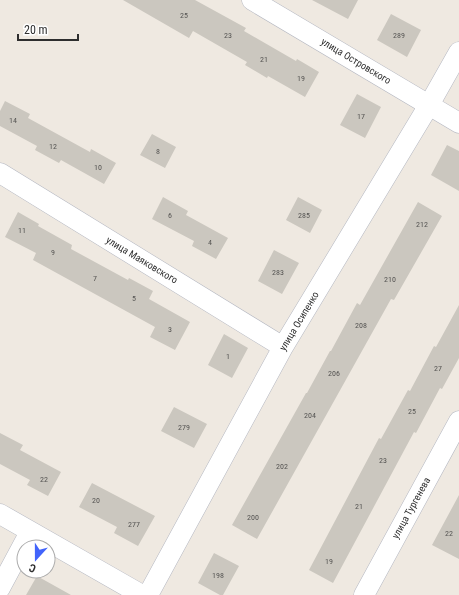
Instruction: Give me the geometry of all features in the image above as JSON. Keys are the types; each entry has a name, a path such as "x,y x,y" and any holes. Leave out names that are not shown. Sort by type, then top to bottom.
{"street":[{"name":"улица Островского","path":"252,0 459,123"},
{"name":"улица Осипенко","path":"148,595 283,347 429,105 459,52"},
{"name":"улица Маяковского","path":"0,173 283,347"},
{"name":"улица Тургенева","path":"364,595 459,421"},
{"path":"0,514 142,595"},
{"path":"0,588 30,532"}],"building":[{"path":"123,0 195,0 246,28 244,31 296,61 297,59 319,72 305,97 268,76 267,78 245,65 247,62 193,31 189,38"},
{"path":"312,0 358,0 348,19"},
{"path":"391,14 421,30 407,57 377,40"},
{"path":"357,94 381,107 365,138 340,125"},
{"path":"5,101 30,114 28,118 90,152 91,149 116,163 104,184 61,160 59,163 35,150 37,146 0,126 0,111"},
{"path":"152,134 176,147 165,168 140,155"},
{"path":"447,145 459,151 459,191 431,175"},
{"path":"163,197 188,211 186,215 228,238 216,259 192,246 194,241 152,219"},
{"path":"298,197 322,210 310,233 286,220"},
{"path":"418,202 442,216 394,300 391,299 257,539 232,525 357,303 360,305"},
{"path":"18,212 39,224 38,226 72,245 71,249 128,280 129,278 153,291 149,299 190,322 175,350 150,337 155,327 33,260 36,253 5,237"},
{"path":"274,250 299,263 282,294 258,281"},
{"path":"459,305 459,358 442,389 440,388 416,433 414,432 333,583 309,570 379,438 381,439 408,390 410,391 434,346 436,347"},
{"path":"224,334 248,348 232,378 208,365"},
{"path":"174,407 207,424 194,448 161,431"},
{"path":"0,433 23,445 20,450 61,472 48,496 27,485 30,480 0,464"},
{"path":"92,483 155,516 138,546 114,533 117,527 79,507"},
{"path":"459,495 459,559 432,545"},
{"path":"214,553 239,566 223,595 220,595 198,583"},
{"path":"35,579 42,579 71,595 26,595"}]}
